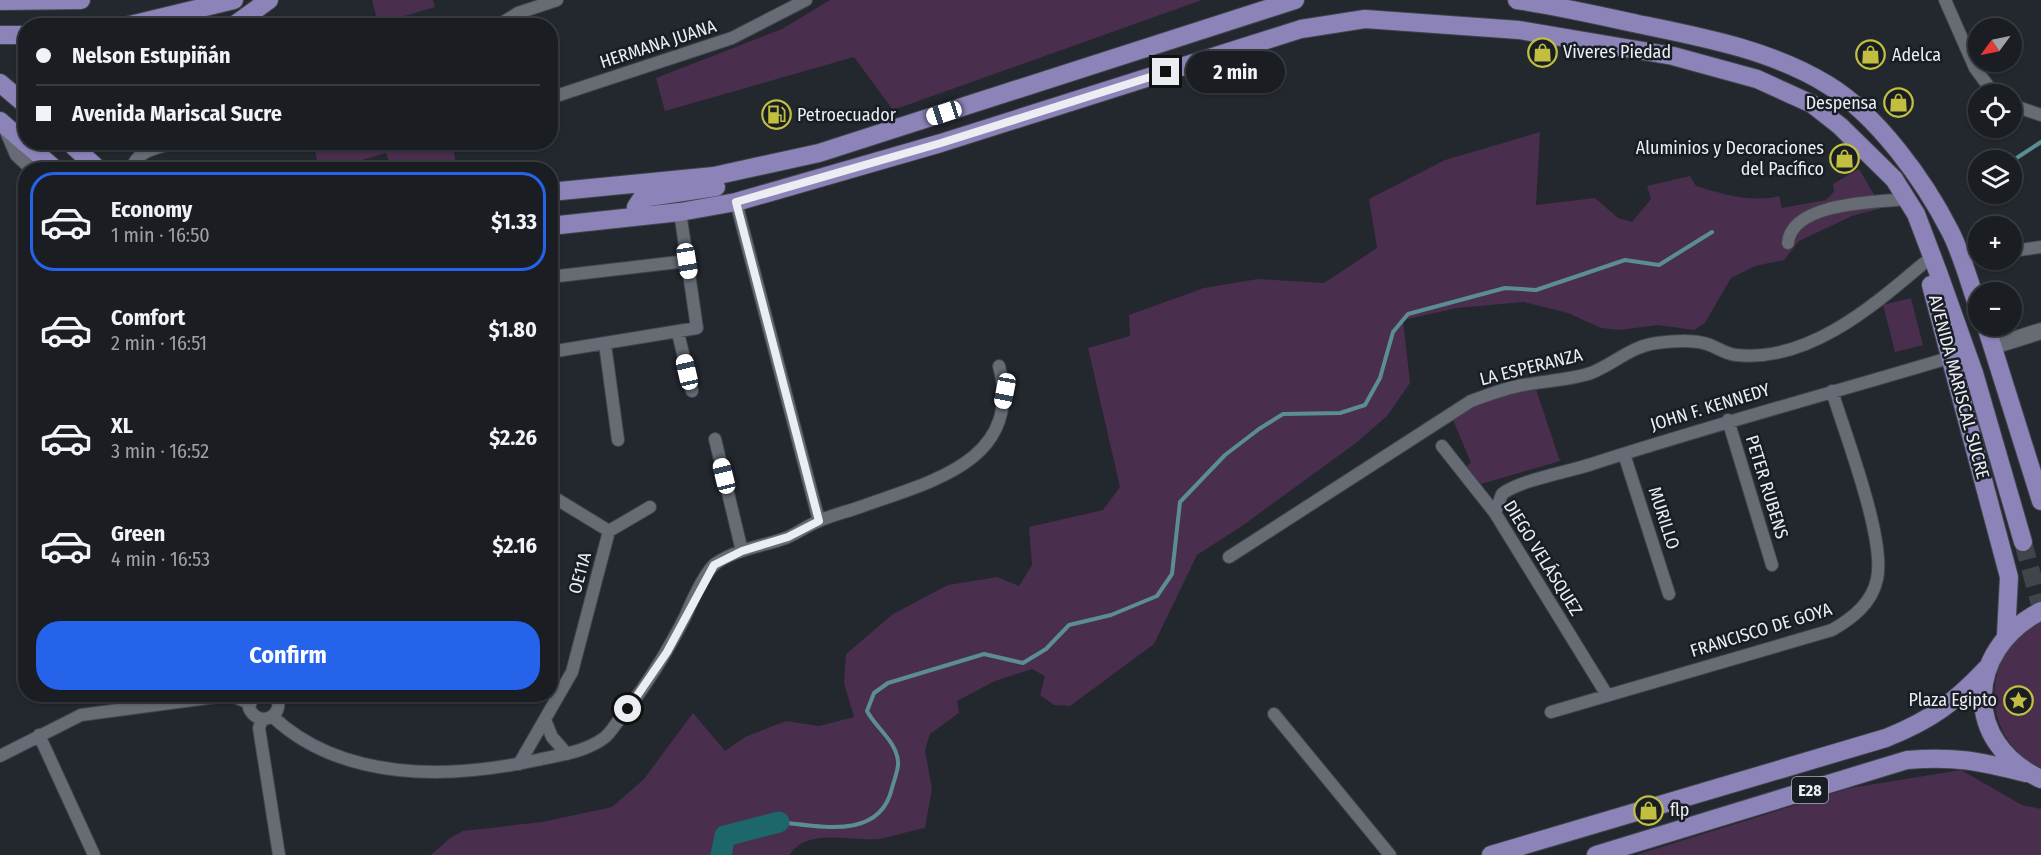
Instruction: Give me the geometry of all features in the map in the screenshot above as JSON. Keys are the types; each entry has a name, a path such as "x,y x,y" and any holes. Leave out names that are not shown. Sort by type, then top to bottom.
{"main road":[{"path":"0,1 81,0"},
{"path":"164,18 234,0"},
{"path":"243,18 269,0"},
{"path":"558,191 714,176 819,153 1295,0"},
{"name":"AVENIDA MARISCAL SUCRE","path":"1517,0 1550,2 1762,55 1799,69 1829,86 1856,107 1902,156 1950,231 1968,282"},
{"name":"AVENIDA MARISCAL SUCRE","path":"558,224 680,212 736,202 941,143 1301,29 1365,19 1519,30 1673,56 1757,79 1812,104 1867,151 1893,179 1916,214 1974,373 2026,541 1957,276 1933,204"},
{"path":"0,35 18,35"},
{"path":"0,83 18,98"},
{"path":"941,143 966,125 1032,104 1037,96 1036,91 1028,86"},
{"path":"1,122 18,137"},
{"path":"33,150 47,162"},
{"path":"78,150 90,162"},
{"name":"AVENIDA MARISCAL SUCRE","path":"1867,151 1897,200 1919,244 1952,357 2009,577 2006,634"},
{"path":"642,216 636,207 642,198 726,185 764,165"},
{"path":"1994,346 2041,331"},
{"path":"1990,336 2041,501"},
{"name":"E28","path":"1491,855 1886,738 1928,720 1963,694 1987,668 2006,634 2023,620 2041,611"},
{"name":"E28","path":"1987,668 1983,698 1989,727 1998,745 2011,760 2034,776"},
{"name":"E28","path":"1596,855 1907,760 1947,757 1969,759 2034,776"}],"street":[{"path":"510,18 557,0"},
{"name":"HERMANA JUANA","path":"558,95 732,38 806,0"},
{"path":"1945,0 1975,68 1987,84"},
{"path":"2022,108 2041,115"},
{"path":"1,122 16,155 23,162"},
{"path":"134,162 144,152 151,150"},
{"path":"1788,243 1789,232 1795,224 1812,214 1839,207 1897,200"},
{"path":"736,202 819,521"},
{"path":"558,351 678,333 697,328 680,212"},
{"path":"2022,250 2041,247"},
{"path":"1959,257 1968,256"},
{"path":"558,277 687,261"},
{"name":"LA ESPERANZA","path":"1229,557 1471,401 1505,389 1591,373 1625,352 1654,343 1693,342 1706,344 1735,355 1754,355 1799,345 1849,321 1884,297 1924,263"},
{"path":"678,333 692,391"},
{"path":"605,344 618,440"},
{"name":"JOHN F. KENNEDY","path":"1495,513 1498,499 1508,490 1728,420 1952,357"},
{"path":"250,702 252,714 268,718 316,747 346,760 407,771 445,772 519,764 583,749 605,738 640,694 667,652 714,565 742,551 788,537 819,521 957,469 980,453 993,435 1001,414 1005,391 999,366"},
{"name":"FRANCISCO DE GOYA","path":"1551,712 1832,630 1859,612 1877,581 1877,545 1832,391"},
{"name":"PETER RUBENS","path":"1728,420 1772,565"},
{"path":"715,439 742,551"},
{"name":"DIEGO VELÁSQUEZ","path":"1442,446 1495,513 1607,695"},
{"name":"MURILLO","path":"1624,454 1669,594"},
{"path":"558,501 609,531 650,507"},
{"name":"OE11A","path":"558,697 572,672 609,531"},
{"path":"0,756 81,715 178,702"},
{"path":"278,702 279,707 259,728 279,855"},
{"name":"OE11A","path":"519,764 555,702"},
{"path":"1274,714 1390,855"},
{"path":"545,720 552,738 567,754"},
{"path":"39,735 94,855"}],"shaded area":[{"path":"372,0 433,0 435,7 398,18 376,18"},
{"path":"830,0 1202,0 893,110 854,57 665,111 656,78 782,29"},
{"path":"1540,132 1536,205 1595,198 1618,218 1632,222 1651,199 1647,186 1690,176 1696,186 1727,195 1758,199 1779,196 1782,208 1826,200 1834,192 1833,184 1859,169 1882,208 1852,216 1799,241 1784,260 1755,266 1731,278 1705,323 1694,330 1658,325 1619,330 1601,328 1568,313 1524,302 1457,308 1403,320 1410,383 1387,416 1356,443 1242,526 1197,555 1154,644 1070,706 1054,705 1040,695 1045,676 1032,669 995,681 957,701 959,713 930,734 925,750 932,789 925,828 879,839 818,838 797,846 790,855 431,855 450,838 463,831 542,822 612,807 644,779 693,713 725,751 745,737 786,721 819,726 854,717 844,683 846,654 893,614 948,585 997,577 1019,586 1032,565 1029,527 1103,510 1120,487 1088,348 1130,336 1129,315 1204,288 1258,279 1324,283 1377,248 1369,199 1445,160"},
{"path":"315,150 453,150 456,162 389,162 386,153 356,162 317,162"},
{"path":"1911,298 1923,345 1895,352 1883,305"},
{"path":"1535,386 1560,461 1481,484 1466,466 1471,463 1451,415 1480,403"},
{"name":"Plaza Egipto","path":"2041,622 2041,768 2021,755 2006,737 1997,717 1994,695 1997,673 2006,652 2021,635"},
{"path":"1961,770 2022,805 2041,809 2041,855 1636,855 1850,788"}],"waterway":[{"path":"2022,154 2041,142"},
{"path":"779,822 812,826 846,826 862,823 875,816 885,805 892,788 898,761 894,747 867,711 874,693 888,683 984,654 1023,663 1046,649 1069,625 1111,615 1157,596 1172,574 1180,502 1225,455 1283,414 1340,413 1365,405 1380,378 1393,332 1408,314 1505,288 1536,290 1625,260 1659,265 1712,232"},
{"path":"721,855 725,836 779,822"}],"tunnel":[{"path":"2023,542 2041,608"}],"place":[{"name":"Viveres Piedad","path":"1542,52"},
{"name":"Adelca","path":"1871,55"},
{"name":"Despensa","path":"1898,103"},
{"name":"Petroecuador","path":"776,115"},
{"name":"Aluminios y Decoraciones del Pacífico","path":"1845,158"},
{"name":"Plaza Egipto","path":"2018,700"},
{"name":"flp","path":"1649,810"}],"route":[{"path":"628,709 667,652 714,565 742,551 788,537 819,521 736,202 941,143 1166,72"}]}
